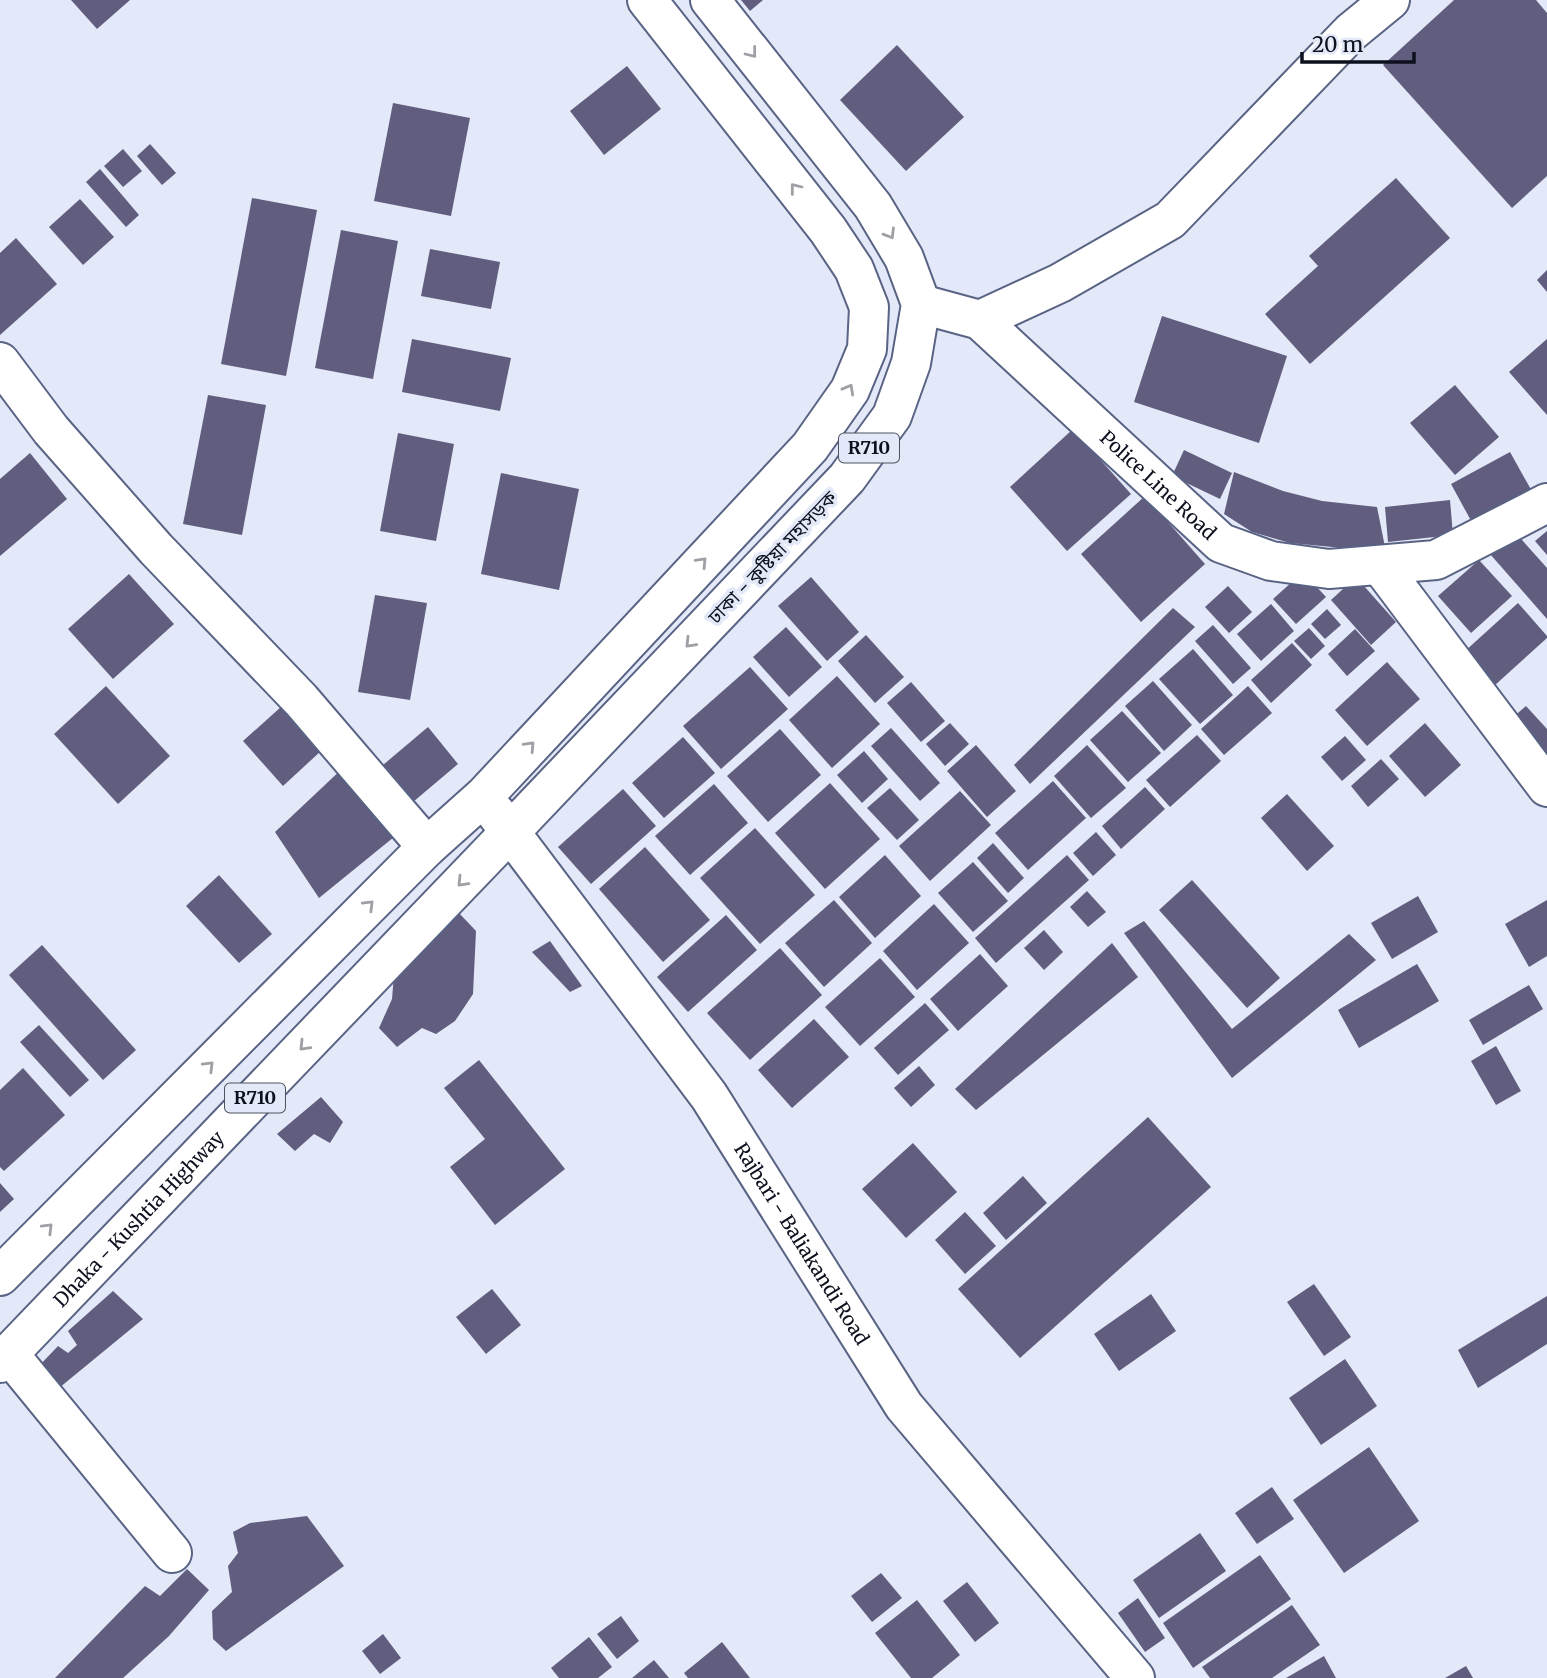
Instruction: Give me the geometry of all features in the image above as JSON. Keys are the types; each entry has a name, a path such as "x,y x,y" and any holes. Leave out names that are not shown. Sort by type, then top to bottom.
{"main road":[{"name":"R710","path":"0,1276 427,847 484,796 810,447 850,390 866,349 869,307 855,270 828,230 647,0"},
{"name":"ঢাকা - কুষ্টিয়া মহাসড়ক","path":"509,833 847,478 892,416 911,363 921,304 904,258 873,206 710,0"},
{"path":"980,320 1060,283 1170,220 1351,32 1390,0"},
{"name":"Police Line Road","path":"921,304 980,320 1221,543 1271,561 1329,569 1436,560 1547,502"},
{"path":"0,362 51,430 121,510 301,700 427,847"},
{"path":"1380,565 1547,787"},
{"name":"Rajbari - Baliakandi Road","path":"484,796 509,833 709,1096 904,1406 1135,1678"},
{"name":"Dhaka - Kushtia Highway","path":"4,1359 509,833"},
{"path":"4,1359 172,1553"}],"building":[{"path":"71,0 130,0 97,29"},
{"path":"741,0 763,0 750,11"},
{"path":"1454,0 1536,0 1547,13 1547,176 1512,208 1383,65"},
{"path":"897,45 964,117 906,171 840,100"},
{"path":"627,66 661,109 604,155 570,111"},
{"path":"393,103 470,118 451,216 374,201"},
{"path":"150,144 176,173 162,185 137,156"},
{"path":"123,149 142,171 123,187 104,166"},
{"path":"100,169 139,215 126,227 86,182"},
{"path":"1396,178 1450,238 1310,364 1265,314 1318,266 1309,256"},
{"path":"252,198 317,210 286,376 221,364"},
{"path":"80,199 114,237 83,265 49,227"},
{"path":"341,230 398,241 373,379 315,368"},
{"path":"16,238 57,284 0,335 0,253"},
{"path":"430,249 500,262 491,309 421,296"},
{"path":"1547,270 1547,292 1537,280"},
{"path":"1162,316 1287,356 1259,443 1134,402"},
{"path":"412,339 511,358 500,411 402,392"},
{"path":"1547,339 1547,415 1509,372"},
{"path":"1455,385 1499,437 1455,475 1410,423"},
{"path":"208,395 266,405 242,535 183,524"},
{"path":"1073,429 1131,494 1067,551 1010,487"},
{"path":"398,433 454,444 436,541 380,531"},
{"path":"1184,450 1232,473 1220,499 1172,476"},
{"path":"1510,452 1534,495 1475,528 1451,484"},
{"path":"30,453 67,499 0,556 0,479"},
{"path":"1234,472 1283,491 1322,501 1377,507 1386,552 1290,543 1252,532 1224,514"},
{"path":"501,473 579,489 559,590 481,574"},
{"path":"1145,496 1205,564 1141,622 1081,554"},
{"path":"1450,500 1453,535 1388,542 1385,507"},
{"path":"1547,531 1547,555 1535,541"},
{"path":"1515,532 1547,568 1547,619 1490,554"},
{"path":"1479,560 1512,596 1471,633 1438,596"},
{"path":"1303,572 1326,597 1296,624 1273,599"},
{"path":"129,574 174,624 113,679 68,629"},
{"path":"811,577 859,632 827,661 778,606"},
{"path":"1356,577 1396,622 1371,645 1331,600"},
{"path":"1228,586 1252,612 1229,633 1205,607"},
{"path":"375,595 427,603 410,700 358,692"},
{"path":"1518,603 1547,638 1494,686 1464,652"},
{"path":"1271,604 1294,631 1261,661 1237,634"},
{"path":"1173,608 1195,627 1030,784 1014,765"},
{"path":"1327,609 1341,625 1325,639 1311,624"},
{"path":"1213,625 1251,668 1233,684 1195,641"},
{"path":"786,627 822,667 789,697 753,657"},
{"path":"1309,628 1325,646 1311,659 1294,641"},
{"path":"1355,629 1375,651 1347,676 1328,654"},
{"path":"866,635 904,677 875,703 838,661"},
{"path":"1292,643 1312,665 1271,703 1251,680"},
{"path":"1193,649 1233,695 1200,724 1159,679"},
{"path":"1387,662 1420,699 1367,746 1335,710"},
{"path":"750,667 788,709 721,769 683,726"},
{"path":"837,676 880,724 832,768 789,720"},
{"path":"1153,681 1192,725 1164,751 1125,706"},
{"path":"911,682 945,721 921,742 887,703"},
{"path":"106,686 170,756 118,804 54,734"},
{"path":"1248,686 1272,713 1224,755 1201,729"},
{"path":"282,706 322,750 283,786 243,741"},
{"path":"1526,706 1547,729 1547,773 1504,725"},
{"path":"1122,711 1161,753 1128,782 1090,740"},
{"path":"950,723 969,744 945,766 926,744"},
{"path":"1425,723 1461,765 1425,797 1389,756"},
{"path":"428,727 458,764 413,802 383,765"},
{"path":"891,728 940,783 920,801 871,746"},
{"path":"780,729 821,775 768,822 727,776"},
{"path":"1197,735 1221,761 1170,807 1146,780"},
{"path":"1345,736 1366,760 1342,781 1321,757"},
{"path":"683,737 715,773 664,818 632,783"},
{"path":"976,745 1016,791 987,817 947,771"},
{"path":"1087,745 1126,788 1091,818 1054,776"},
{"path":"864,751 888,779 862,803 837,775"},
{"path":"1381,759 1399,779 1368,807 1351,786"},
{"path":"345,766 394,837 319,898 275,832"},
{"path":"1053,781 1086,818 1028,870 995,833"},
{"path":"830,783 880,839 825,889 775,833"},
{"path":"714,784 748,823 690,875 655,836"},
{"path":"1145,787 1165,809 1121,849 1102,826"},
{"path":"890,788 919,820 897,840 867,808"},
{"path":"623,789 656,826 591,884 558,847"},
{"path":"960,791 991,825 930,881 899,846"},
{"path":"1287,794 1334,846 1307,871 1261,818"},
{"path":"755,828 815,895 760,944 700,878"},
{"path":"1096,832 1116,855 1093,876 1073,853"},
{"path":"993,843 1024,878 1008,893 977,858"},
{"path":"645,847 710,920 663,962 599,889"},
{"path":"885,855 921,896 875,938 839,897"},
{"path":"1067,855 1089,880 996,963 975,938"},
{"path":"973,862 1008,901 973,932 938,893"},
{"path":"219,875 272,934 239,963 186,906"},
{"path":"1192,880 1280,978 1247,1008 1159,910"},
{"path":"1087,891 1106,912 1088,927 1070,907"},
{"path":"1418,896 1438,932 1392,959 1371,923"},
{"path":"834,900 872,943 824,987 785,943"},
{"path":"1547,900 1547,956 1529,967 1505,924"},
{"path":"934,904 969,943 917,990 883,951"},
{"path":"459,913 476,931 473,994 455,1021 436,1034 422,1028 397,1047 379,1028 392,999 395,963"},
{"path":"726,915 757,950 688,1012 657,977"},
{"path":"1144,921 1232,1029 1349,934 1376,960 1232,1078 1124,933"},
{"path":"1044,930 1063,952 1044,970 1024,948"},
{"path":"550,941 582,986 570,992 532,952"},
{"path":"1112,943 1138,977 976,1110 955,1089"},
{"path":"42,945 136,1050 103,1080 9,975"},
{"path":"780,948 822,995 750,1060 707,1013"},
{"path":"980,954 1008,986 958,1031 930,999"},
{"path":"880,958 915,997 860,1046 825,1007"},
{"path":"1417,964 1439,1001 1359,1048 1338,1010"},
{"path":"1529,985 1543,1009 1483,1045 1469,1020"},
{"path":"925,1003 949,1030 898,1075 874,1048"},
{"path":"814,1019 849,1057 792,1108 758,1070"},
{"path":"39,1025 89,1080 70,1097 20,1042"},
{"path":"1496,1046 1521,1091 1496,1105 1471,1061"},
{"path":"479,1060 565,1169 495,1225 450,1167 485,1139 444,1088"},
{"path":"919,1066 935,1085 911,1107 894,1088"},
{"path":"23,1068 65,1115 4,1171 0,1167 0,1090"},
{"path":"321,1097 343,1122 330,1143 314,1134 295,1151 277,1134"},
{"path":"1148,1117 1211,1187 1020,1358 958,1289"},
{"path":"913,1143 957,1192 906,1238 862,1189"},
{"path":"1023,1176 1047,1203 1006,1240 983,1213"},
{"path":"0,1183 14,1199 0,1212"},
{"path":"965,1212 996,1246 965,1274 935,1240"},
{"path":"1314,1284 1351,1337 1324,1356 1287,1302"},
{"path":"492,1289 521,1325 486,1354 456,1317"},
{"path":"113,1291 143,1319 59,1388 38,1367 58,1346 68,1353 77,1345 68,1331"},
{"path":"1151,1294 1176,1331 1119,1371 1094,1334"},
{"path":"1547,1296 1547,1344 1478,1388 1458,1350"},
{"path":"1345,1359 1377,1406 1321,1445 1289,1398"},
{"path":"1369,1447 1419,1521 1344,1573 1293,1500"},
{"path":"1272,1487 1294,1519 1257,1544 1235,1513"},
{"path":"307,1516 344,1566 226,1651 213,1639 212,1611 232,1592 228,1566 238,1553 233,1532 250,1523"},
{"path":"1200,1533 1226,1571 1159,1618 1133,1580"},
{"path":"1260,1555 1291,1599 1193,1668 1163,1623"},
{"path":"187,1569 209,1590 169,1636 123,1678 55,1678 145,1586 160,1596"},
{"path":"881,1573 902,1598 872,1622 851,1596"},
{"path":"967,1582 999,1623 975,1642 943,1601"},
{"path":"1138,1598 1165,1638 1145,1652 1118,1613"},
{"path":"917,1600 960,1655 932,1678 911,1678 875,1633"},
{"path":"1292,1605 1320,1645 1272,1678 1210,1678 1202,1667"},
{"path":"621,1616 639,1641 617,1659 597,1634"},
{"path":"383,1634 401,1658 380,1674 362,1651"},
{"path":"589,1637 612,1667 598,1678 559,1678 551,1668"},
{"path":"722,1642 750,1678 688,1678 684,1673"},
{"path":"1324,1656 1336,1678 1286,1678"},
{"path":"654,1660 669,1678 632,1678"},
{"path":"1466,1666 1473,1678 1445,1678"}]}
